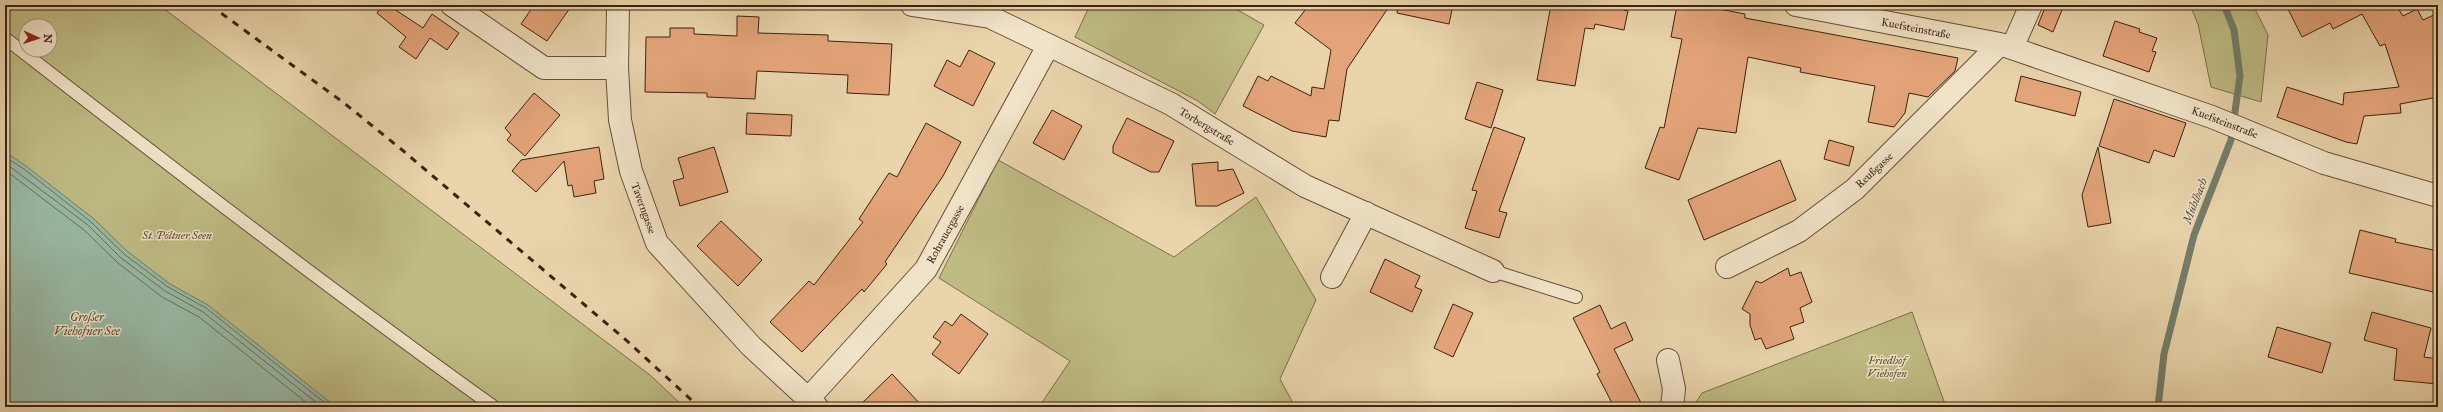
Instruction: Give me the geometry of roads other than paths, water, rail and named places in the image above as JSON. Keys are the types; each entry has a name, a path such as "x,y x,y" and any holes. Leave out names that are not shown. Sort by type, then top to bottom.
{"street":[{"path":"452,5 544,68 617,68"},
{"name":"Taverngasse","path":"618,5 617,68 620,120 631,171 657,243 751,346 813,403"},
{"name":"Torbergstraße","path":"912,5 990,17 1171,104 1305,186 1493,271"},
{"name":"Kuefsteinstraße","path":"1796,5 2006,46 2246,129 2324,163 2438,196"},
{"path":"2006,46 2031,5"},
{"name":"Rohrauergasse","path":"813,403 926,268 1048,46"},
{"name":"Reußgasse","path":"1727,267 1799,231 1855,189 2006,46"},
{"path":"1332,276 1366,213"},
{"path":"1668,360 1674,389 1672,407"}],"lane":[{"path":"5,38 190,181 387,329 494,407"},
{"path":"1493,271 1576,297"}],"water":[{"name":"Großer Viehofner See","path":"5,152 26,166 94,219 127,251 170,284 208,305 336,407 5,407"}],"waterway":[{"name":"Mühlbach","path":"2158,407 2164,354 2194,235 2231,140 2240,76 2234,30 2224,5"}],"railway":[{"path":"210,5 344,103 401,149 626,340 699,407"}],"park label":[{"name":"St. Pöltner Seen","path":"177,235"},
{"name":"Friedhof Viehofen","path":"1887,366"}]}
